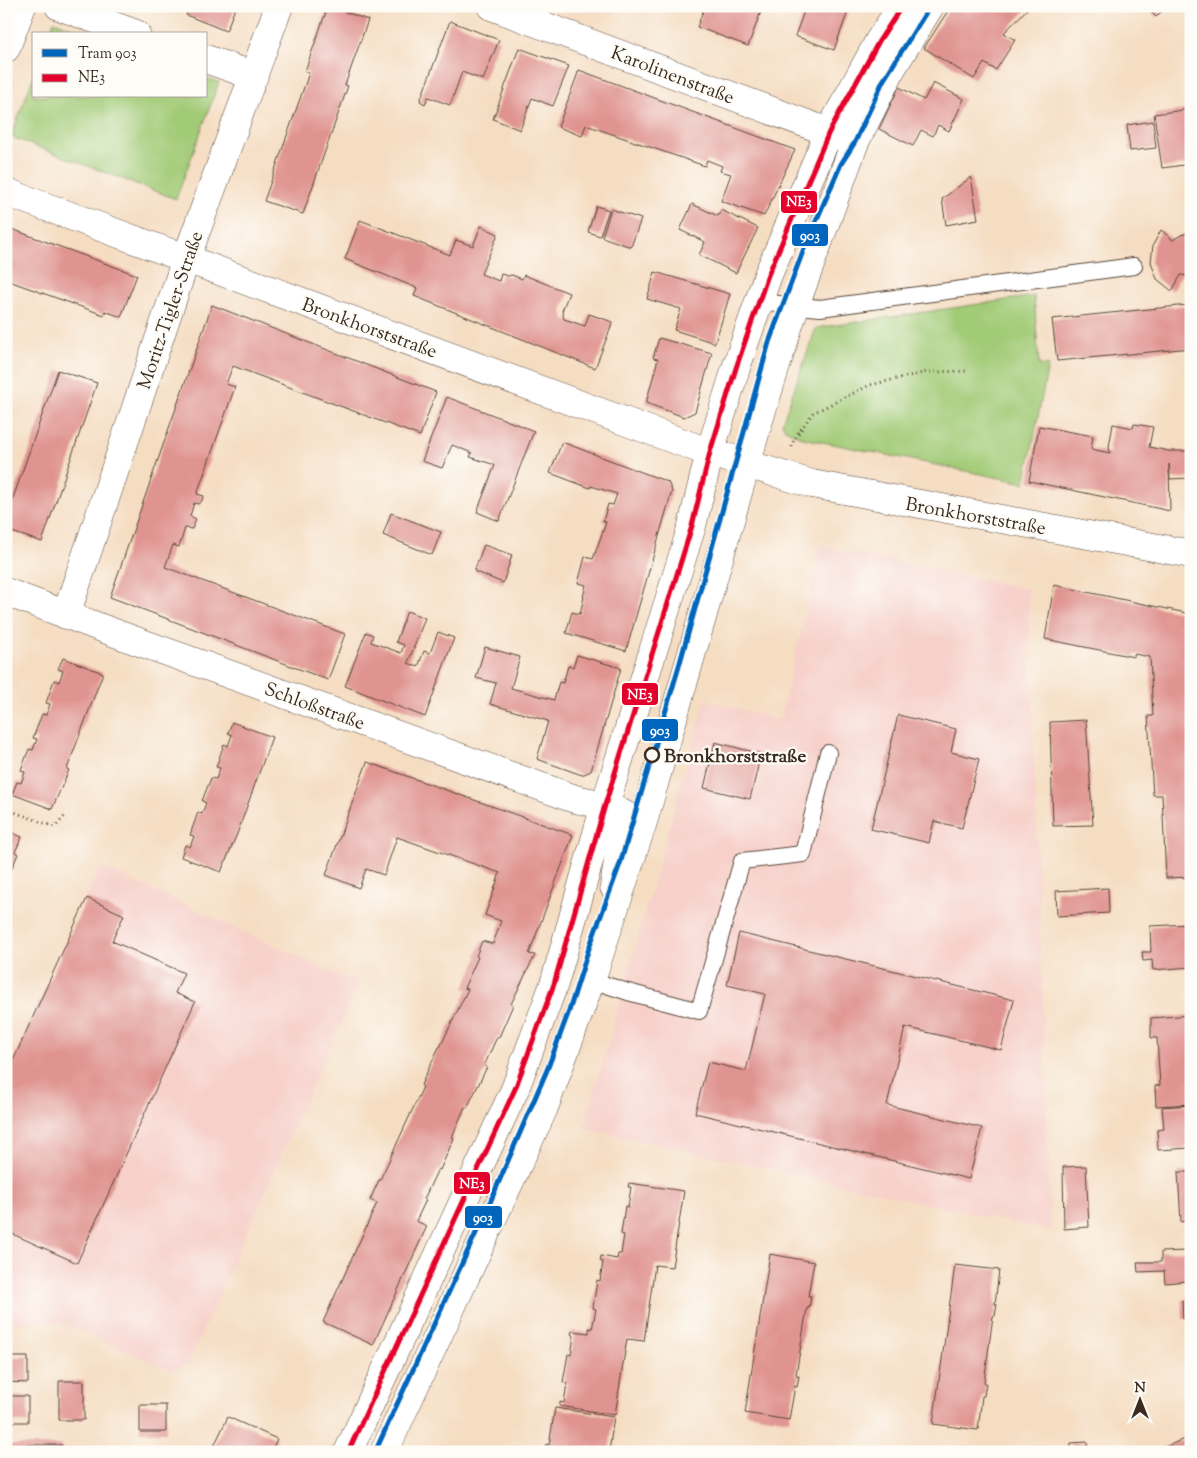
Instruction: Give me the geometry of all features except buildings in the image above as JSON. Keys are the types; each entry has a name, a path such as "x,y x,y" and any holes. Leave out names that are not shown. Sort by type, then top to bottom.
{"street":[{"path":"6,48 22,6"},
{"path":"59,6 130,32"},
{"name":"Moritz-Tigler-Straße","path":"66,615 186,260 279,6"},
{"name":"Karolinenstraße","path":"491,6 855,142"},
{"path":"384,1452 544,1108 591,980 644,819 730,459 736,368 768,275 829,132 878,41 902,6"},
{"path":"348,1452 515,1088 554,984 615,810 692,526 730,459 795,306 855,142 892,68 930,6"},
{"path":"208,60 254,76"},
{"name":"Bronkhorststraße","path":"6,192 186,260 730,459 786,477 812,484 1191,554"},
{"name":"Schloßstraße","path":"6,592 575,799 615,810"},
{"path":"611,920 615,876 615,810"}],"lane":[{"path":"759,302 820,308 1134,266"},
{"path":"591,980 700,1011 742,861 803,854 828,753"}],"path":[{"path":"786,477 794,438 813,413 870,385 927,372 967,371"},
{"path":"6,809 55,827 66,815"}],"shaded area":[{"path":"821,546 1028,589 1051,1231 584,1128 705,700 780,720"},
{"path":"100,866 358,984 188,1364 171,1370 60,1323 6,1323 6,1075"}],"green space":[{"path":"54,21 83,32 50,32"},
{"path":"208,79 219,82 176,199 11,137 32,80 32,98 208,98"},
{"path":"1034,296 1039,365 1048,366 1025,483 803,438 785,429 782,423 816,328"}],"tram line":[{"name":"903","path":"375,1452 488,1207 547,1070 569,1011 589,948 620,864 679,666 769,342 803,251 841,164 855,142 883,81 930,6"}],"transit line":[{"name":"NE3","path":"348,1452 515,1089 554,984 605,805 692,526 710,452 768,275 829,132 879,41 902,6"}],"place":[{"name":"Bronkhorststraße","path":"652,755"}]}
